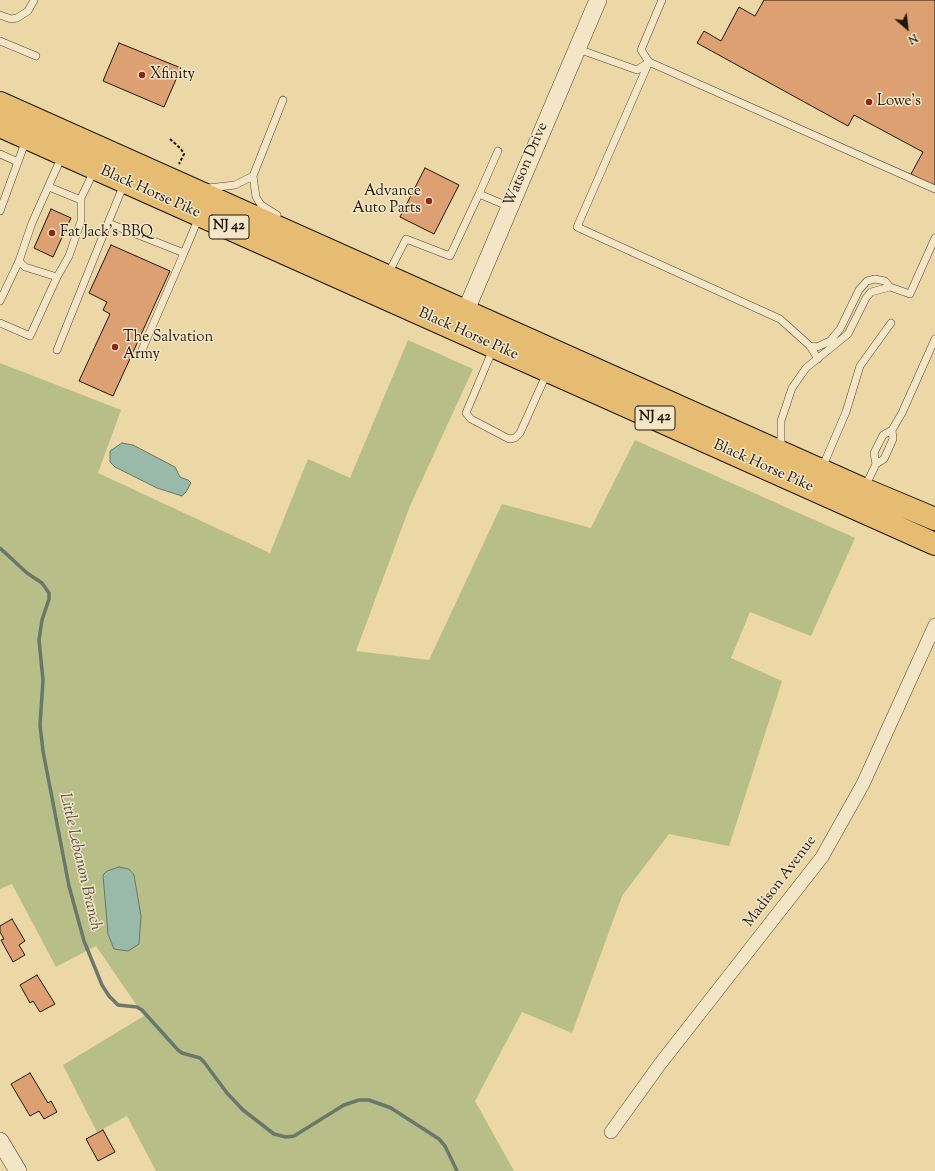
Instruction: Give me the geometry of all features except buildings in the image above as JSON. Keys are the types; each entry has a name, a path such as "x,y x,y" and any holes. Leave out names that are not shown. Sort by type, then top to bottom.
{"highway":[{"name":"Black Horse Pike","path":"0,102 191,188 326,244 387,275 822,470 935,544"},
{"path":"0,106 25,113"},
{"name":"Black Horse Pike","path":"0,126 548,371 859,494 935,519"}],"street":[{"name":"Watson Drive","path":"458,330 598,0"},
{"name":"Madison Avenue","path":"611,1132 660,1064 822,857 863,784 935,625"},
{"path":"0,1141 18,1171"}],"lane":[{"path":"0,14 12,19 17,18 28,11 34,0"},
{"path":"662,0 641,50 649,62 935,189"},
{"path":"0,41 36,56"},
{"path":"577,48 638,70 649,62"},
{"path":"649,62 577,227 780,319 810,346 818,359"},
{"path":"282,218 261,205 256,197 252,176 283,100"},
{"path":"0,211 27,138"},
{"path":"387,275 406,239 450,256 498,151"},
{"path":"0,154 18,162"},
{"path":"0,301 19,261 32,223 63,154"},
{"path":"0,323 30,336 57,277 69,256 81,221 81,200 95,168"},
{"path":"191,188 224,188 235,185 252,176"},
{"path":"57,350 125,182"},
{"path":"49,187 81,200"},
{"path":"479,194 510,207"},
{"path":"142,350 200,215"},
{"path":"108,223 184,253"},
{"path":"810,346 817,347 830,341 840,329 859,290 867,281 875,279 885,281 890,287 910,294 935,238"},
{"path":"19,261 25,267 57,277"},
{"path":"781,452 781,422 792,388 806,368 848,334 866,298 871,292 890,287"},
{"path":"822,470 846,412 860,366 892,323"},
{"path":"876,464 874,453 883,435 892,430 902,413 935,339"},
{"path":"494,346 466,412 471,419 509,439 515,438 520,433 548,371"},
{"path":"859,494 876,464 884,459 893,439 892,430"}],"path":[{"path":"170,139 181,149 184,154 179,164"}],"green space":[{"path":"408,340 473,369 410,506 356,651 429,660 502,504 591,528 635,440 855,538 811,636 750,612 731,658 782,681 729,846 669,834 622,896 572,1033 522,1012 475,1101 514,1171 156,1171 127,1116 97,1132 63,1065 144,1016 96,946 56,967 12,884 0,889 0,363 121,410 98,473 270,553 308,459 350,478"}],"shaded area":[{"path":"122,443 133,445 175,467 180,477 191,483 186,492 182,496 157,488 115,467 110,462 110,451"},
{"path":"119,867 129,869 134,875 141,916 139,944 128,951 114,949 108,934 103,875 107,871"}],"waterway":[{"name":"Little Lebanon Branch","path":"0,548 27,573 42,583 49,593 49,599 42,620 39,640 43,680 40,725 43,751 69,886 84,941 102,985 109,996 118,1005 137,1007 142,1010 178,1050 182,1053 200,1058 227,1093 243,1110 274,1134 286,1137 294,1136 344,1105 359,1100 369,1100 391,1108 439,1139 445,1146 457,1171"}],"place":[{"name":"Xfinity","path":"142,75"},
{"name":"Lowe's","path":"869,102"},
{"name":"Advance Auto Parts","path":"429,201"},
{"name":"Fat Jack's BBQ","path":"52,233"},
{"name":"The Salvation Army","path":"115,347"}]}
